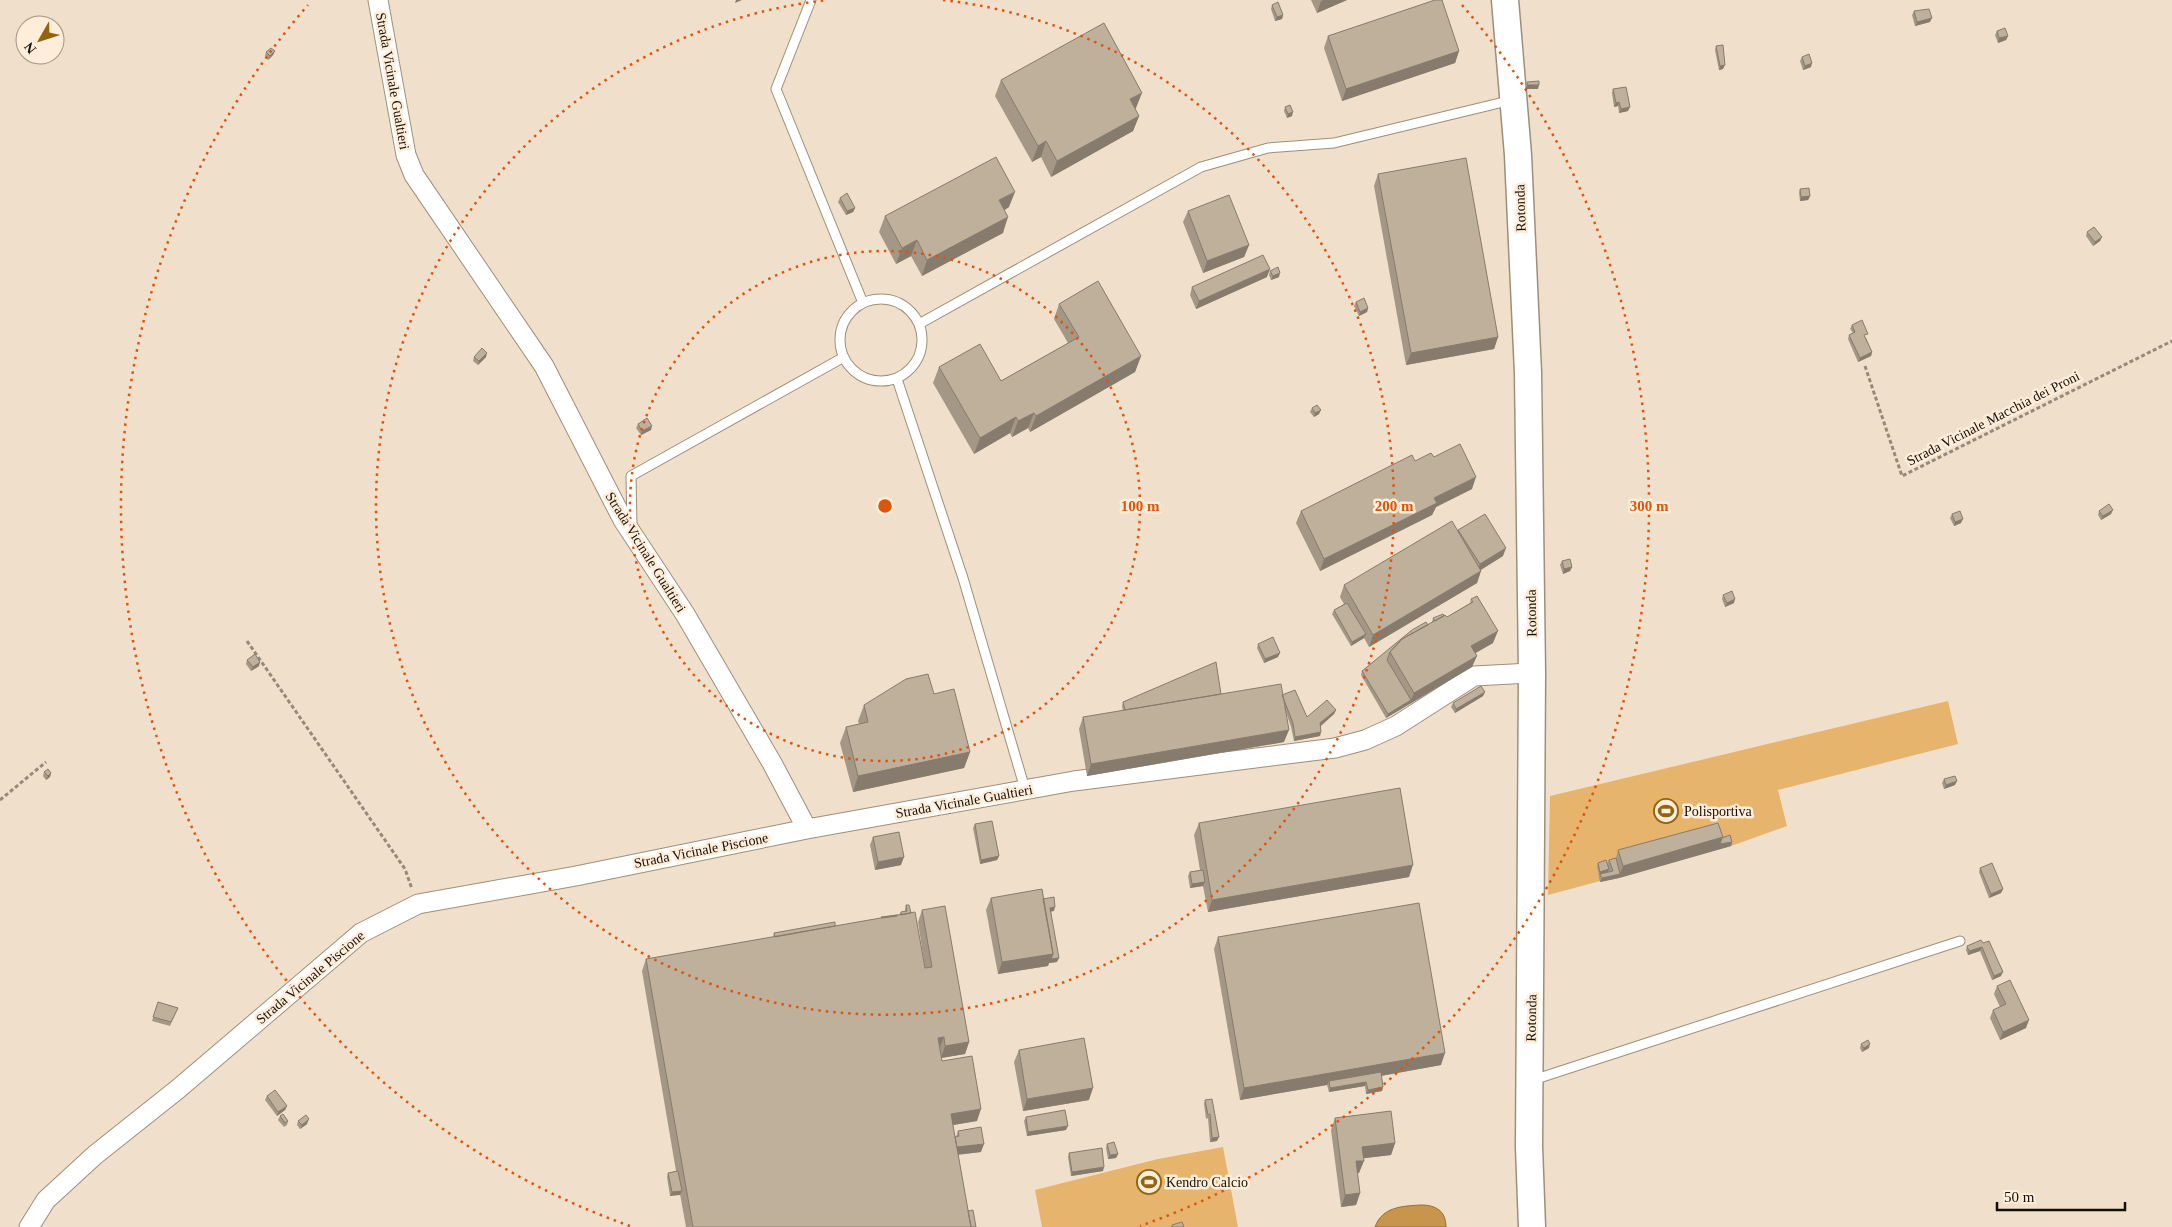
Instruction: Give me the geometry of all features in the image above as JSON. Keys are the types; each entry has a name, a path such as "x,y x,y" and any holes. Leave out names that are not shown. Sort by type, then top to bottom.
{"main road":[{"name":"Rotonda","path":"1506,0 1518,155 1528,373 1532,673 1529,1148 1532,1227"}],"street":[{"name":"Strada Vicinale Gualtieri","path":"378,0 406,155 414,175 544,366 592,463 633,535 690,622 772,763 807,829 1074,780 1335,748 1365,740 1396,726 1474,676 1532,673"},
{"name":"Strada Vicinale Piscione","path":"28,1227 46,1200 95,1155 178,1089 361,933 418,904 576,876 807,829"}],"lane":[{"path":"811,0 776,89 863,303"},
{"path":"919,324 1201,167 1268,148 1334,143 1514,99"},
{"path":"888,300 901,304 912,312 919,324 922,336 921,349 916,362 908,372 897,379 883,382 869,380 857,374 844,357 841,350 840,336 844,323 851,312 863,303 888,300"},
{"path":"633,535 630,476 844,357"},
{"path":"897,379 963,578 1025,790"},
{"path":"1530,1081 1960,941"}],"path":[{"name":"Strada Vicinale Macchia dei Proni","path":"1865,366 1902,476 2172,341"},
{"path":"246,641 405,869 418,904"},
{"path":"0,800 46,762"}],"shaded area":[{"name":"Polisportiva","path":"1948,701 1958,744 1778,790 1787,826 1731,846 1548,895 1550,796"},
{"name":"Kendro Calcio","path":"1223,1147 1238,1227 1042,1227 1035,1190 1158,1159"},
{"path":"1421,1205 1431,1206 1439,1210 1446,1221 1446,1227 1375,1227 1382,1215 1393,1209"}],"building":[{"path":"1435,0 1442,0 1459,51 1346,89 1328,36"},
{"path":"1278,2 1283,15 1277,17 1272,5"},
{"path":"1929,9 1932,18 1917,22 1914,11"},
{"path":"1104,23 1142,93 1130,99 1139,116 1057,161 1046,141 1038,146 1001,80"},
{"path":"2005,28 2008,36 1999,38 1997,31"},
{"path":"1723,45 1725,65 1720,66 1716,46"},
{"path":"271,48 275,51 270,56 266,52"},
{"path":"1809,54 1812,63 1805,66 1802,57"},
{"path":"1539,81 1539,85 1527,85 1527,82"},
{"path":"1626,87 1630,107 1621,109 1619,102 1616,103 1613,89"},
{"path":"1290,105 1293,112 1288,114 1285,107"},
{"path":"996,157 1015,192 999,200 1008,217 927,260 917,240 902,248 885,216"},
{"path":"1466,158 1498,337 1411,353 1378,174"},
{"path":"1809,188 1810,196 1801,197 1800,189"},
{"path":"847,193 855,208 847,211 840,198"},
{"path":"1229,195 1249,245 1207,261 1188,211"},
{"path":"2094,227 2102,237 2095,242 2087,232"},
{"path":"1263,255 1270,269 1199,301 1192,287"},
{"path":"1278,267 1280,273 1273,276 1270,271"},
{"path":"1098,281 1141,356 1036,416 1034,413 1018,421 1016,417 980,438 939,367 980,344 1001,381 1079,337 1059,304"},
{"path":"1364,298 1368,308 1360,312 1356,302"},
{"path":"1862,320 1868,334 1864,335 1872,352 1860,358 1849,335 1855,332 1852,325"},
{"path":"482,348 487,353 479,361 474,357"},
{"path":"1317,405 1321,410 1315,413 1312,408"},
{"path":"647,418 652,426 642,431 638,424"},
{"path":"1460,444 1476,477 1434,498 1437,503 1324,559 1301,511 1412,455 1415,461 1431,453 1434,457"},
{"path":"2109,504 2113,510 2103,516 2099,511"},
{"path":"1960,511 1963,519 1955,522 1952,514"},
{"path":"1485,514 1506,548 1480,564 1458,530"},
{"path":"1452,521 1481,571 1373,635 1344,585"},
{"path":"1570,559 1572,567 1564,569 1562,561"},
{"path":"1732,591 1735,599 1727,603 1723,595"},
{"path":"1477,596 1498,631 1471,646 1477,656 1414,693 1390,652 1402,639 1445,615 1447,617 1473,602 1471,599"},
{"path":"1347,603 1366,634 1352,642 1334,610"},
{"path":"1443,614 1444,616 1435,621 1433,618"},
{"path":"1426,622 1428,625 1402,639 1390,652 1387,660 1411,700 1388,714 1362,671 1412,630"},
{"path":"1273,637 1280,653 1265,659 1258,644"},
{"path":"255,654 260,662 253,667 247,660"},
{"path":"1216,662 1221,694 1125,710 1123,702"},
{"path":"928,674 934,694 954,689 970,752 858,776 846,727 868,722 864,705 906,679"},
{"path":"1281,684 1289,730 1091,764 1083,717"},
{"path":"1481,686 1485,692 1456,709 1453,703"},
{"path":"1295,690 1307,717 1327,700 1336,710 1320,723 1321,732 1295,737 1293,723 1282,695"},
{"path":"48,769 51,773 48,776 44,772"},
{"path":"1955,776 1957,781 1946,785 1944,779"},
{"path":"1400,788 1413,865 1212,900 1199,823"},
{"path":"992,821 999,856 981,860 975,824"},
{"path":"1718,823 1723,837 1623,866 1618,850"},
{"path":"899,832 904,857 878,862 873,837"},
{"path":"1730,835 1732,842 1720,844 1722,838"},
{"path":"1616,858 1620,874 1602,878 1600,874 1613,871 1609,860"},
{"path":"1606,860 1609,869 1600,872 1598,863"},
{"path":"1992,863 2003,889 1991,894 1980,868"},
{"path":"1203,870 1205,882 1192,884 1190,872"},
{"path":"1042,889 1053,954 1002,962 991,898"},
{"path":"1054,897 1055,907 1050,908 1059,958 1051,959 1053,954 1043,899"},
{"path":"1419,903 1445,1053 1244,1088 1218,937"},
{"path":"906,905 909,905 911,913 901,915 901,912 907,911"},
{"path":"945,906 969,1042 945,1046 944,1037 938,1038 942,1061 972,1056 981,1109 951,1114 971,1227 693,1227 646,959 915,912 925,968 932,967 922,910"},
{"path":"897,915 882,918 881,917"},
{"path":"835,922 835,926 775,937 774,933"},
{"path":"1981,940 1983,943 1989,941 2003,972 1994,976 1982,947 1969,951 1967,946"},
{"path":"2010,980 2029,1020 2003,1032 1993,1010 2006,1004 1997,986"},
{"path":"158,1002 178,1008 171,1022 153,1017"},
{"path":"1084,1038 1093,1088 1027,1099 1019,1050"},
{"path":"1868,1040 1870,1044 1864,1048 1861,1044"},
{"path":"1381,1072 1383,1087 1368,1090 1366,1082 1330,1088 1329,1081"},
{"path":"275,1090 287,1106 278,1112 267,1096"},
{"path":"1212,1099 1219,1137 1212,1138 1210,1114 1208,1115 1205,1100"},
{"path":"1065,1110 1068,1126 1028,1132 1026,1117"},
{"path":"1391,1111 1395,1143 1362,1147 1364,1161 1356,1161 1360,1193 1345,1195 1335,1118"},
{"path":"283,1114 288,1121 285,1123 280,1116"},
{"path":"306,1115 309,1119 302,1125 298,1121"},
{"path":"981,1127 984,1144 957,1147 955,1137 959,1136 958,1131"},
{"path":"1114,1142 1118,1154 1110,1155 1107,1144"},
{"path":"1102,1148 1104,1167 1072,1172 1069,1153"},
{"path":"678,1171 682,1191 672,1192 668,1173"},
{"path":"973,1210 976,1227 971,1227 968,1211"},
{"path":"1182,1222 1184,1227 1172,1227 1172,1225"}],"place":[{"name":"Polisportiva","path":"1666,811"},
{"name":"Kendro Calcio","path":"1149,1182"}]}
